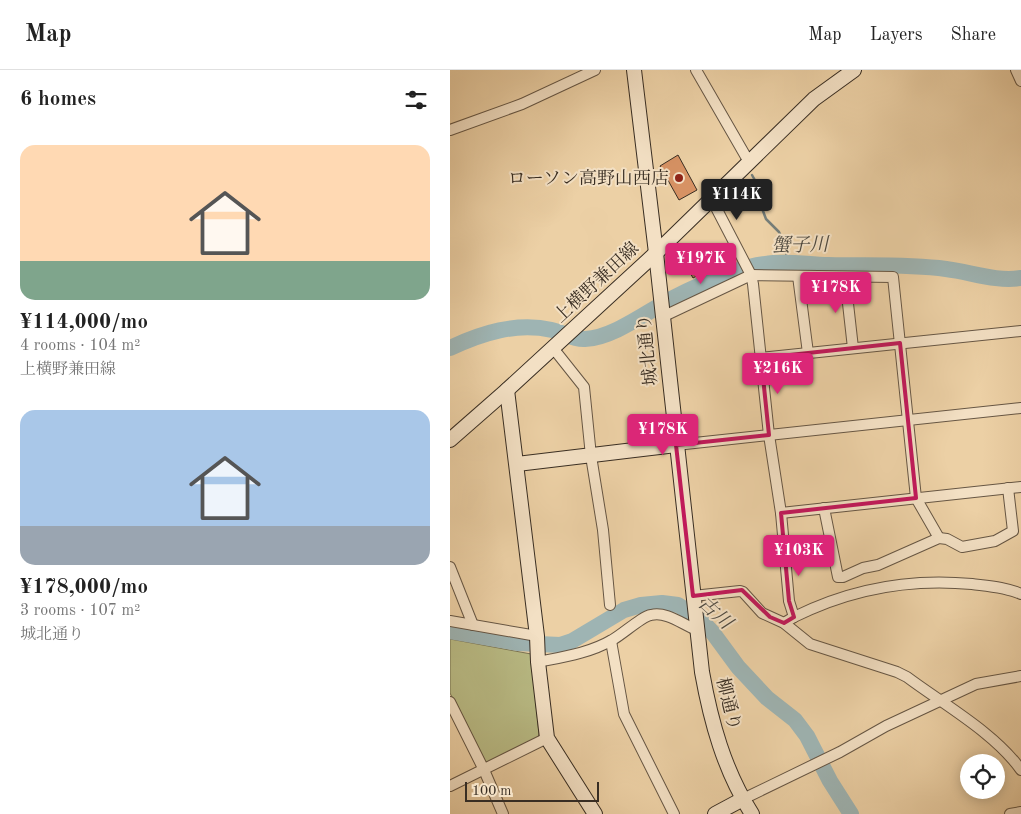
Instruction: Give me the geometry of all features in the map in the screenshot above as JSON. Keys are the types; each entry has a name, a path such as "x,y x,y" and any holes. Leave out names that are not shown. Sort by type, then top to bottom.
{"street":[{"path":"450,130 522,104 594,70"},
{"name":"城北通り","path":"634,70 656,253 693,598"},
{"path":"696,70 749,162"},
{"name":"上横野兼田線","path":"450,440 656,253 814,100 854,70"},
{"path":"1016,70 1021,81"},
{"path":"711,198 752,275 769,434 781,513 788,601 794,617"},
{"path":"662,315 752,275 893,277 916,498 939,538"},
{"path":"798,276 808,353"},
{"path":"845,277 853,348"},
{"path":"761,358 1021,331"},
{"path":"562,339 584,388 591,456 603,530 610,605"},
{"path":"507,390 537,636 538,662 547,738 595,814"},
{"path":"517,464 769,434 1021,408"},
{"path":"781,513 1021,487"},
{"path":"824,508 838,577 843,577 939,538 947,538 962,547 995,541 1013,531 1008,488"},
{"path":"450,567 473,625"},
{"path":"784,623 820,604 897,584 945,581 1010,590 1021,594"},
{"path":"693,598 743,592 762,613 784,623 810,644 897,672 907,677 1002,748 1014,759 1021,770"},
{"name":"柳通り","path":"693,598 703,679 713,725 730,773 752,814"},
{"path":"538,662 577,654 611,641 650,614 671,616 683,625 697,629"},
{"path":"450,621 537,636"},
{"path":"611,641 624,714 674,814"},
{"path":"715,814 809,768 886,726 983,681 1021,676"},
{"path":"450,702 484,770 503,814"},
{"path":"450,786 547,738"},
{"path":"1010,814 1021,812"}],"highlighted area":[{"path":"900,343 916,498 781,513 789,601 794,617 784,623 770,617 742,590 693,596 676,445 769,435 761,358"}],"green space":[{"path":"450,639 531,654 538,738 489,762 484,761 450,693"}],"building":[{"name":"ローソン高野山西店","path":"678,155 697,190 679,200 660,166"},
{"path":"693,252 704,272 693,278 682,258"}],"waterway":[{"path":"752,175 761,191 763,211 766,219 779,232 786,246 787,262"},
{"name":"蟹子川","path":"450,348 499,330 525,327 556,331 576,338 596,337 619,329 673,298 706,283 743,269 773,263 917,266 946,269 993,278 1021,278"},
{"name":"古川","path":"450,631 517,643 560,645 572,641 624,610 641,605 662,603 678,605 699,618 713,633 738,667 767,698 795,720 807,736 830,781 851,814"}],"place":[{"name":"ローソン高野山西店","path":"679,178"}]}
